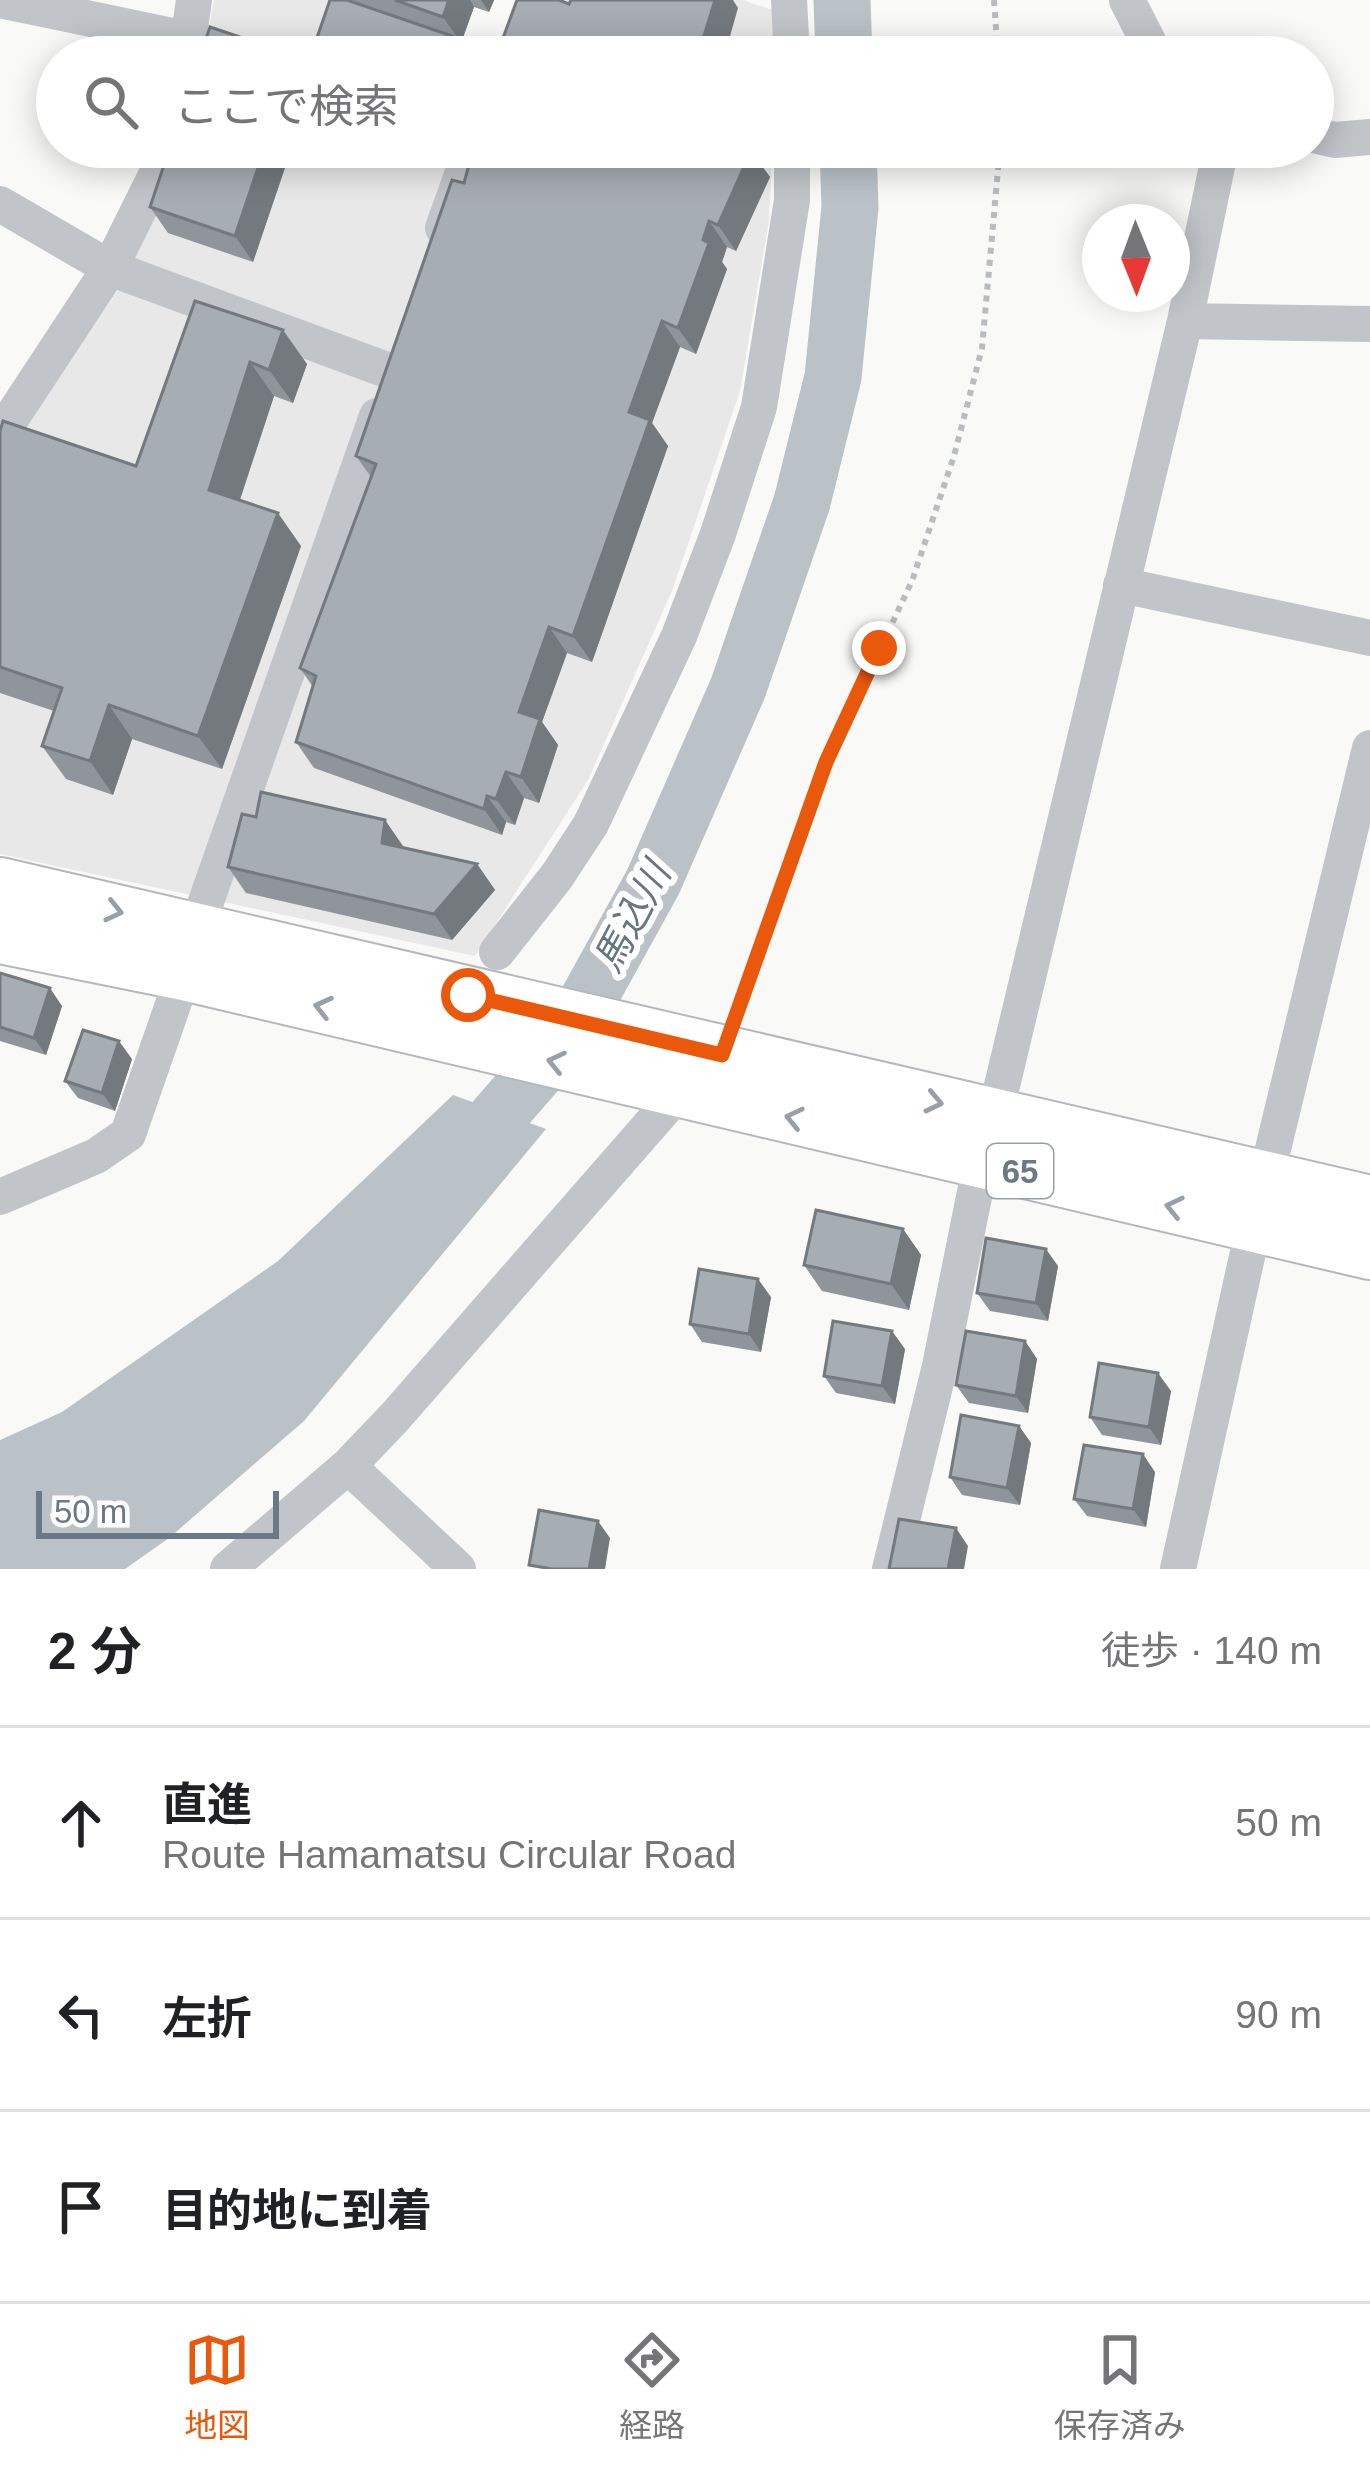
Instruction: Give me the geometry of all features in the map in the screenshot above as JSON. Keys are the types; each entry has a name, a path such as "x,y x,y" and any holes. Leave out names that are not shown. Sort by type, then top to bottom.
{"main road":[{"name":"65","path":"0,885 190,952"},
{"name":"65","path":"0,936 190,952 467,994 692,1071 1260,1202 1370,1252"},
{"name":"65","path":"1260,1202 1370,1202"}],"street":[{"path":"0,0 140,36"},
{"path":"188,36 194,0"},
{"path":"789,0 791,36"},
{"path":"1127,0 1145,36"},
{"path":"1334,140 1369,132"},
{"path":"0,435 110,268 160,168"},
{"path":"432,260 465,168"},
{"path":"467,994 591,824 679,636 759,407 792,200 792,168"},
{"path":"890,1569 940,1366 988,1138 1185,321 1217,168"},
{"path":"0,204 110,268 396,361 128,1134 96,1156 0,1197"},
{"path":"1185,321 1370,324"},
{"path":"1121,585 1370,638"},
{"path":"1178,1569 1260,1202 1370,748"},
{"path":"228,1569 348,1466 692,1071"},
{"path":"348,1466 458,1569"}],"path":[{"path":"994,0 997,36"},
{"path":"692,1071 826,762 912,581 954,456 982,348 998,168"}],"shaded area":[{"path":"214,0 330,0 333,10 409,36 208,36"},
{"path":"537,0 742,0 776,11 775,36 524,36"},
{"path":"175,168 771,168 769,221 740,391 672,591 588,780 475,956 0,854 0,461 116,293"},
{"path":"453,1095 546,1129 304,1421 169,1538 125,1569 0,1569 0,1440 62,1412 278,1261"}],"building":[{"path":"330,0 347,0 452,36 318,36"},
{"path":"395,0 449,0 443,17"},
{"path":"517,0 569,4 571,0 715,0 704,36 504,36"},
{"path":"210,27 237,36 207,36"},
{"path":"163,168 258,168 235,236 150,207"},
{"path":"468,168 743,168 718,225 709,221 703,240 709,243 678,328 662,321 629,412 650,420 573,636 549,627 519,712 540,719 521,777 506,772 496,799 487,796 484,809 296,742 316,676 300,668 376,464 356,456 452,180 464,183"},
{"path":"195,301 283,330 269,370 250,362 209,490 278,513 198,736 109,705 90,761 42,746 62,688 0,667 0,431 3,421 136,466"},
{"path":"261,792 385,820 382,843 477,864 434,914 228,867 242,814 256,817"},
{"path":"0,973 50,988 34,1038 0,1027"},
{"path":"83,1030 119,1041 102,1093 65,1081"},
{"path":"816,1210 903,1229 891,1284 804,1265"},
{"path":"986,1238 1046,1249 1036,1303 977,1293"},
{"path":"699,1269 758,1279 749,1334 690,1324"},
{"path":"833,1321 892,1331 882,1386 824,1376"},
{"path":"966,1331 1025,1341 1016,1396 956,1385"},
{"path":"1099,1363 1158,1373 1149,1427 1090,1417"},
{"path":"961,1415 1019,1426 1007,1488 950,1477"},
{"path":"1084,1445 1143,1454 1133,1509 1074,1499"},
{"path":"539,1510 598,1521 589,1569 529,1565"},
{"path":"899,1519 956,1528 948,1569 889,1569"}],"waterway":[{"name":"馬込川","path":"842,0 843,36"},
{"name":"馬込川","path":"451,1170 568,1036 653,882 738,688 802,502 833,377 850,207 849,168"}],"route":[{"path":"468,995 722,1055 826,762 879,648"}]}
